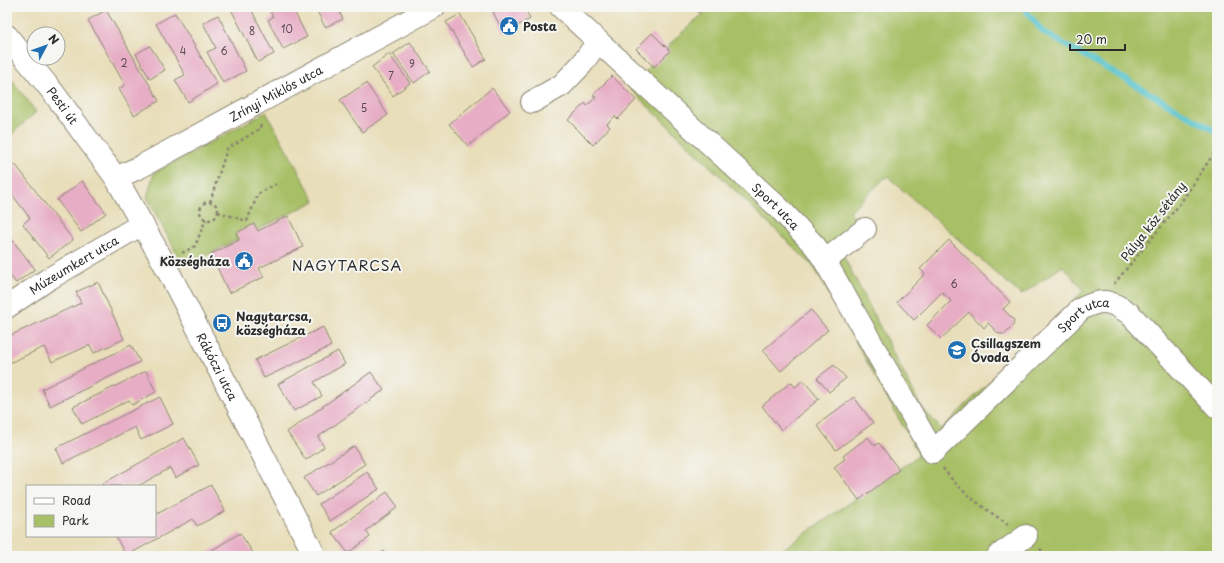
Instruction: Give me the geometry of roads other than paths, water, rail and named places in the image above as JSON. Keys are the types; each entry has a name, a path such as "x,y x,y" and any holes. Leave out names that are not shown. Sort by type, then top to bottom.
{"street":[{"name":"Zrínyi Miklós utca","path":"116,178 140,167 434,7"},
{"name":"Sport utca","path":"561,7 779,208 815,246 825,261 933,452 1081,309 1099,301 1118,306 1129,313 1217,406"},
{"name":"Pesti út","path":"7,36 53,92 116,178"},
{"path":"532,102 562,85 582,64 598,40"},
{"name":"Rákóczi utca","path":"116,178 164,263 315,556"},
{"name":"Múzeumkert utca","path":"7,307 47,280 142,224"},
{"path":"825,261 865,229"},
{"path":"998,556 1026,536"}],"waterway":[{"path":"1023,7 1043,32 1217,132"}],"place":[{"name":"Posta","path":"509,26"},
{"name":"Községháza","path":"244,261"},
{"name":"Nagytarcsa, községháza","path":"222,323"},
{"name":"Csillagszem Óvoda","path":"957,350"}],"district":[{"name":"NAGYTARCSA","path":"347,265"}]}
